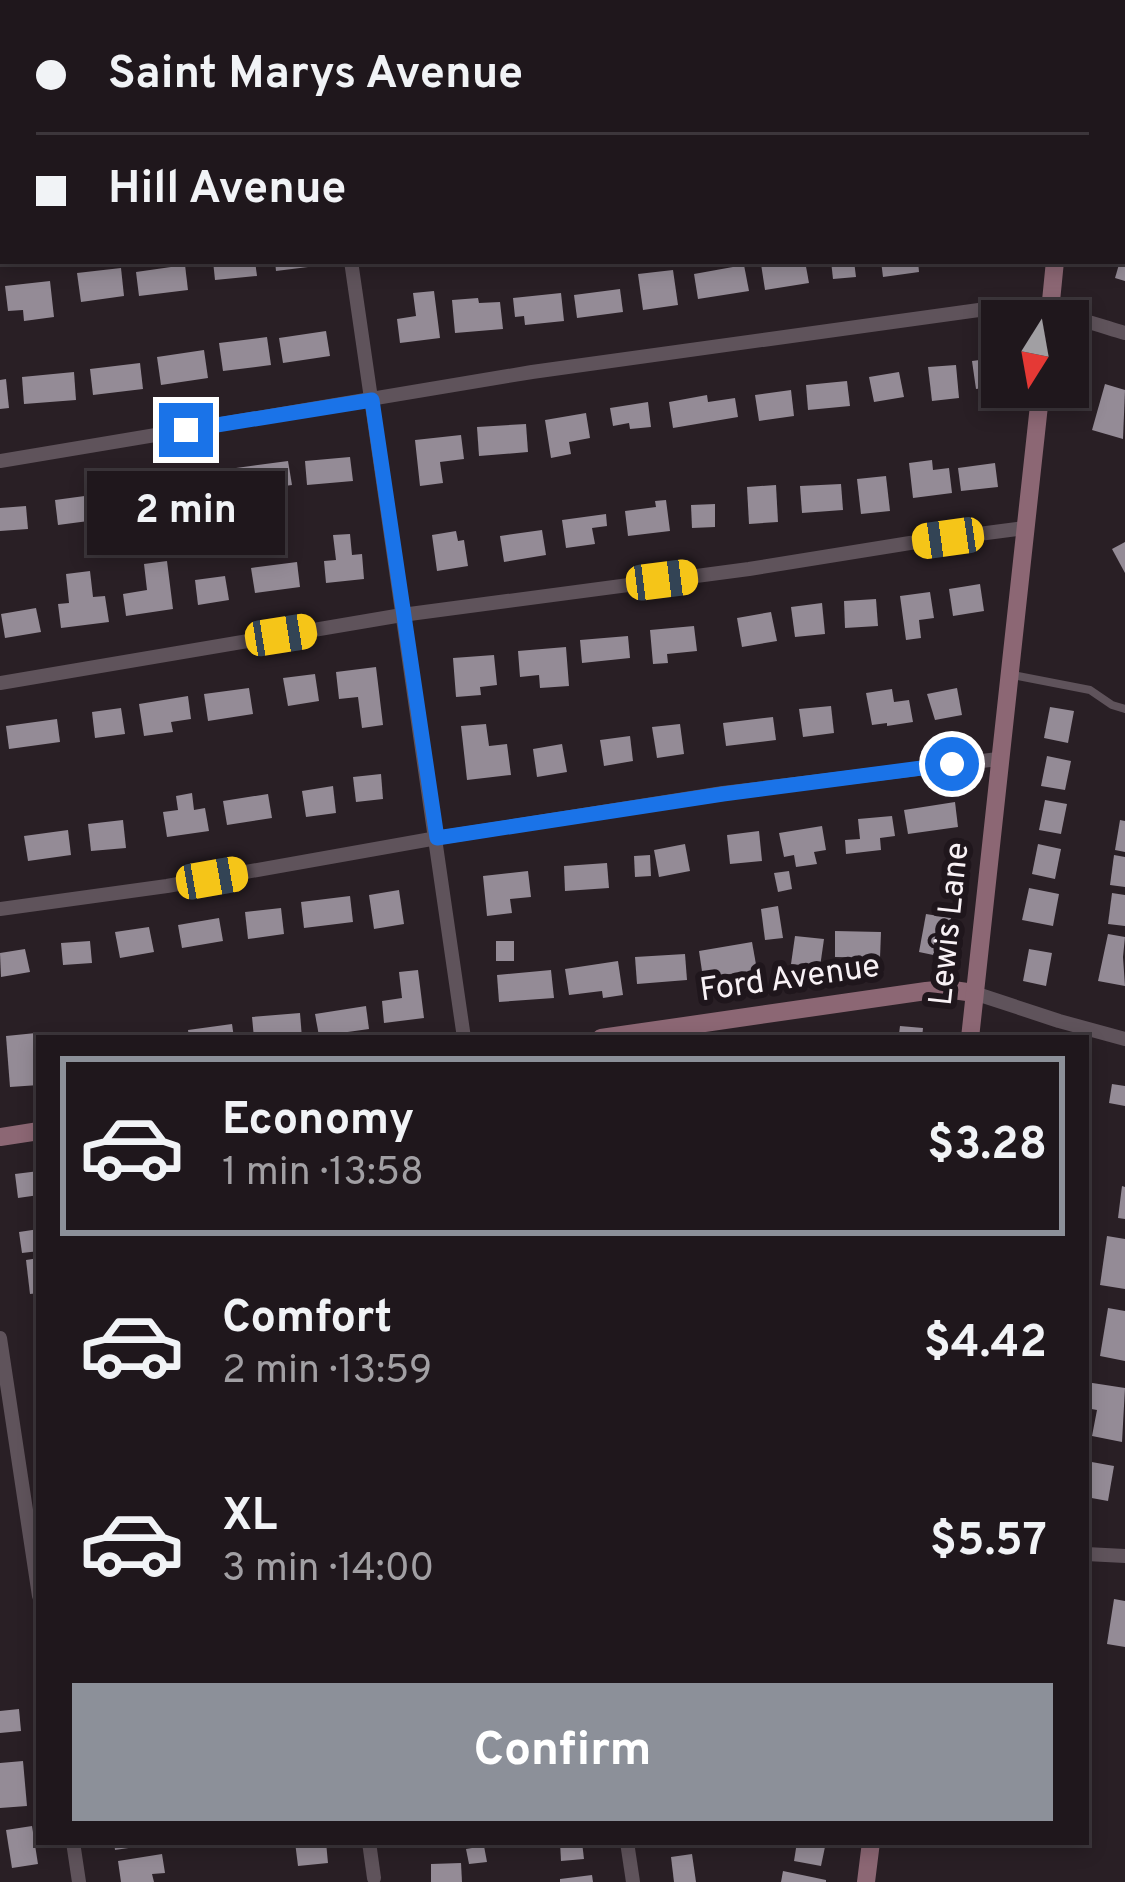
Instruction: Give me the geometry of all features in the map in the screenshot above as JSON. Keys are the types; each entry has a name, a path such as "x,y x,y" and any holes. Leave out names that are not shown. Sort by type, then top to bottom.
{"street":[{"path":"351,264 464,1035"},
{"path":"1051,300 1055,264"},
{"path":"0,461 532,372 981,310"},
{"path":"1089,325 1125,333"},
{"name":"Lewis Lane","path":"970,1035 1038,408"},
{"path":"0,683 402,615 1024,528"},
{"path":"0,909 723,794 998,759"},
{"name":"Ford Avenue","path":"641,1035 722,1029 946,989 974,993 1125,1040"},
{"path":"0,1137 36,1131"},
{"path":"0,1338 36,1576"},
{"path":"1089,1554 1125,1556"},
{"path":"73,1845 79,1882"},
{"path":"369,1845 374,1878"},
{"path":"627,1845 633,1882"},
{"path":"866,1882 871,1845"}],"lane":[{"path":"1008,674 1090,690 1125,709"}],"building":[{"path":"213,264 255,264 257,276 215,280"},
{"path":"275,264 316,264 316,266 276,271"},
{"path":"761,264 806,264 809,283 765,290"},
{"path":"831,264 854,264 856,277 833,279"},
{"path":"881,264 918,264 919,272 883,277"},
{"path":"1119,264 1125,264 1125,281 1115,278"},
{"path":"185,265 188,290 139,296 136,272"},
{"path":"744,265 749,291 698,299 694,274"},
{"path":"121,268 124,296 81,302 77,273"},
{"path":"673,270 678,305 643,310 638,274"},
{"path":"50,281 54,317 24,321 23,310 8,311 5,286"},
{"path":"620,289 623,312 577,318 574,295"},
{"path":"434,291 440,338 400,343 397,319 416,316 413,293"},
{"path":"561,293 564,321 525,325 524,316 515,317 513,298"},
{"path":"478,298 479,303 500,302 503,329 455,333 452,300"},
{"path":"326,331 330,356 283,363 279,338"},
{"path":"267,337 271,365 223,371 219,343"},
{"path":"204,350 208,378 161,385 157,357"},
{"path":"981,360 981,388 976,389 972,361"},
{"path":"140,363 143,389 93,395 90,369"},
{"path":"956,365 959,398 932,401 928,367"},
{"path":"74,372 76,400 24,404 22,377"},
{"path":"899,372 904,397 874,402 869,377"},
{"path":"6,379 9,408 0,409 0,380"},
{"path":"847,381 850,406 808,410 806,385"},
{"path":"1105,384 1125,390 1123,439 1092,430"},
{"path":"791,390 794,416 759,421 755,395"},
{"path":"707,395 708,402 735,398 738,417 673,428 669,402"},
{"path":"648,402 651,427 613,426 610,408"},
{"path":"586,413 590,438 569,442 571,454 551,458 545,420"},
{"path":"526,424 528,452 479,456 477,427"},
{"path":"461,435 464,459 440,462 443,483 420,486 415,440"},
{"path":"350,457 353,481 307,485 305,461"},
{"path":"932,460 933,470 949,468 952,493 913,498 909,463"},
{"path":"288,461 292,485 239,492 236,468"},
{"path":"995,463 998,487 961,491 958,468"},
{"path":"215,476 218,500 171,506 168,482"},
{"path":"886,476 890,511 861,514 857,479"},
{"path":"156,484 159,505 108,512 105,491"},
{"path":"841,484 843,510 802,513 800,486"},
{"path":"776,485 778,522 749,524 747,487"},
{"path":"92,495 96,520 58,525 55,500"},
{"path":"666,500 670,531 628,536 625,511 656,507 655,501"},
{"path":"715,504 715,527 692,528 691,505"},
{"path":"26,506 28,529 0,531 0,508"},
{"path":"606,514 607,526 592,528 595,544 566,548 562,520"},
{"path":"542,530 546,555 504,562 500,536"},
{"path":"456,531 458,541 464,540 468,566 437,571 432,535"},
{"path":"350,534 352,555 362,554 364,579 326,583 324,561 336,560 333,535"},
{"path":"1125,542 1125,573 1112,549"},
{"path":"167,561 173,609 126,616 123,594 147,590 144,564"},
{"path":"297,562 300,587 255,593 251,568"},
{"path":"90,571 93,597 105,596 109,622 61,628 58,604 69,603 66,574"},
{"path":"225,576 229,600 198,605 195,580"},
{"path":"980,584 984,611 953,616 949,589"},
{"path":"930,592 934,618 919,620 921,638 906,640 900,596"},
{"path":"876,599 878,626 845,628 844,601"},
{"path":"822,603 825,634 795,637 791,607"},
{"path":"36,608 41,632 5,638 1,614"},
{"path":"771,612 777,641 742,647 737,618"},
{"path":"694,626 697,651 667,654 668,663 653,664 650,630"},
{"path":"628,636 630,658 582,663 580,640"},
{"path":"566,647 569,686 540,688 539,675 520,677 518,651"},
{"path":"494,655 497,685 480,687 481,695 456,697 453,658"},
{"path":"376,667 383,725 362,728 358,697 339,699 336,672"},
{"path":"315,674 319,701 288,706 283,678"},
{"path":"249,688 253,714 208,721 204,694"},
{"path":"957,688 962,715 935,720 927,694"},
{"path":"892,689 894,702 909,700 913,722 872,725 866,693"},
{"path":"188,696 191,719 171,722 173,732 144,736 139,704"},
{"path":"831,706 834,733 803,737 799,709"},
{"path":"1050,707 1074,711 1068,743 1044,738"},
{"path":"121,708 125,734 95,738 92,712"},
{"path":"773,717 776,740 726,746 723,723"},
{"path":"57,719 60,742 9,749 6,726"},
{"path":"486,724 489,746 507,744 511,775 467,780 461,726"},
{"path":"680,724 684,754 657,758 652,727"},
{"path":"630,736 633,761 604,766 600,740"},
{"path":"562,744 567,772 537,777 533,749"},
{"path":"1047,756 1071,761 1065,790 1041,786"},
{"path":"381,774 383,799 356,802 353,777"},
{"path":"333,786 336,813 306,817 302,791"},
{"path":"192,793 194,810 205,808 209,831 167,837 163,812 178,810 176,796"},
{"path":"268,794 272,818 227,825 223,801"},
{"path":"1045,800 1067,804 1061,834 1039,830"},
{"path":"955,802 958,827 908,834 904,810"},
{"path":"892,816 895,836 880,838 881,850 846,854 845,840 860,839 858,819"},
{"path":"123,820 126,848 91,851 88,824"},
{"path":"1120,820 1125,821 1125,852 1115,850"},
{"path":"822,826 826,850 814,852 817,864 796,867 794,855 784,857 779,833"},
{"path":"68,830 71,855 28,861 24,836"},
{"path":"759,831 762,861 730,864 727,835"},
{"path":"685,844 690,871 659,877 654,850"},
{"path":"1038,844 1061,849 1055,879 1032,874"},
{"path":"650,855 651,876 635,877 634,856"},
{"path":"1114,855 1125,857 1125,887 1110,885"},
{"path":"607,863 609,888 565,891 564,866"},
{"path":"528,871 531,897 510,899 512,913 487,916 483,876"},
{"path":"789,871 792,889 778,892 774,873"},
{"path":"1029,888 1059,894 1053,926 1022,920"},
{"path":"399,890 404,924 374,929 369,895"},
{"path":"1112,893 1125,895 1125,926 1108,924"},
{"path":"350,896 353,922 304,928 301,902"},
{"path":"778,906 783,938 765,940 761,909"},
{"path":"281,908 284,934 248,939 245,912"},
{"path":"926,914 951,918 943,957 919,952"},
{"path":"219,918 223,941 182,948 178,925"},
{"path":"149,927 154,952 120,958 115,932"},
{"path":"835,931 881,932 880,958 835,957"},
{"path":"1108,934 1125,937 1125,986 1098,981"},
{"path":"795,936 824,939 820,967 791,964"},
{"path":"90,941 92,963 63,965 61,943"},
{"path":"496,941 514,941 514,961 496,961"},
{"path":"752,942 757,970 703,978 699,951"},
{"path":"25,949 30,972 1,977 0,953"},
{"path":"1029,949 1052,953 1046,986 1023,981"},
{"path":"685,954 687,980 637,984 635,957"},
{"path":"618,961 623,995 603,998 602,991 569,995 565,969"},
{"path":"418,970 424,1018 384,1023 382,1001 402,998 399,972"},
{"path":"551,970 554,998 499,1002 497,975"},
{"path":"366,1006 369,1029 319,1035 315,1014"},
{"path":"300,1013 302,1035 254,1035 252,1017"},
{"path":"232,1024 234,1035 189,1035 188,1030"},
{"path":"900,1026 923,1028 922,1035 872,1035 872,1032 899,1034"},
{"path":"36,1033 36,1085 10,1087 6,1036"},
{"path":"1112,1084 1125,1086 1125,1106 1109,1103"},
{"path":"36,1171 36,1195 18,1198 15,1174"},
{"path":"1125,1187 1125,1219 1118,1218"},
{"path":"36,1229 36,1251 22,1253 19,1232"},
{"path":"1107,1236 1125,1239 1125,1289 1100,1285"},
{"path":"36,1258 36,1293 30,1294 26,1260"},
{"path":"1108,1308 1125,1311 1125,1361 1100,1356"},
{"path":"1089,1382 1125,1388 1122,1442 1092,1436 1097,1410 1089,1409"},
{"path":"1089,1462 1114,1466 1108,1501 1089,1498"},
{"path":"1114,1599 1125,1601 1125,1647 1107,1644"},
{"path":"19,1709 21,1731 0,1733 0,1711"},
{"path":"23,1761 27,1806 0,1808 0,1763"},
{"path":"32,1826 38,1864 12,1868 6,1830"},
{"path":"295,1845 326,1845 328,1863 298,1866"},
{"path":"560,1845 582,1845 584,1859 561,1861"},
{"path":"797,1845 825,1845 821,1866 794,1861"},
{"path":"484,1846 487,1862 469,1864 466,1849"},
{"path":"162,1854 165,1873 152,1874 154,1882 121,1882 118,1861"},
{"path":"692,1854 696,1882 674,1882 671,1857"},
{"path":"461,1863 462,1882 431,1882 431,1864"},
{"path":"783,1871 826,1880 826,1882 781,1882"},
{"path":"592,1875 593,1882 560,1882 560,1879"}],"route":[{"path":"186,430 372,400 437,838 952,764"}]}
